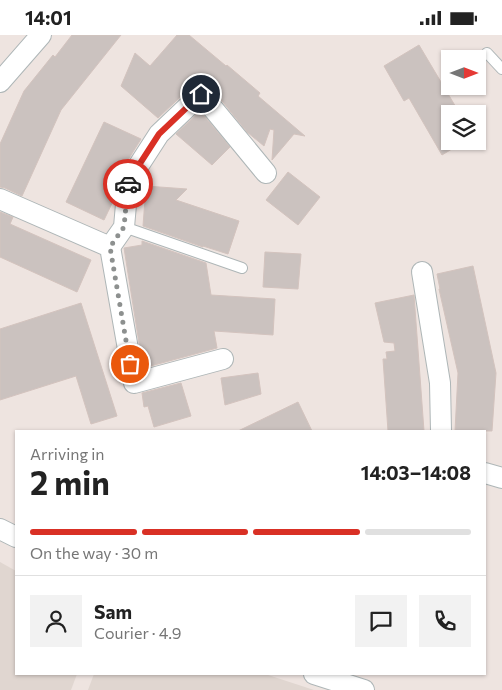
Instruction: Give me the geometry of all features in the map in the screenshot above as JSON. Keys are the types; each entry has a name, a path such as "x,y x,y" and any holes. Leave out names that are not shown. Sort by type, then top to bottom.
{"street":[{"path":"0,82 41,35"},
{"path":"223,359 134,383 110,247 124,227 128,182 159,134 201,94 266,173"},
{"path":"0,199 110,247"},
{"path":"422,272 440,383 441,430"},
{"path":"486,473 502,478"},
{"path":"0,529 15,536"},
{"path":"317,675 364,690"}],"lane":[{"path":"487,53 502,69"},
{"path":"124,227 242,268"}],"shaded area":[{"path":"0,562 15,570 15,675 77,675 71,690 0,690"},
{"path":"94,675 268,675 314,690 88,690"}],"building":[{"path":"72,35 121,35 61,110 22,196 0,187 0,144 24,91"},
{"path":"177,35 189,35 260,93 258,96 305,136 294,134 272,160 274,130 270,129 264,146 247,132 210,86 204,83 193,85 158,118 121,86 135,53 150,66"},
{"path":"419,45 441,82 441,95 449,95 455,105 441,105 441,150 450,150 442,155 409,98 404,101 384,66"},
{"path":"200,111 230,147 212,165 176,134"},
{"path":"104,122 141,139 118,176 115,197 104,220 66,202"},
{"path":"288,172 320,197 298,225 266,200"},
{"path":"146,186 187,189 176,200 239,221 228,254 143,226"},
{"path":"0,212 13,217 10,224 91,260 77,292 0,257"},
{"path":"142,241 206,263 211,295 275,299 273,335 214,331 217,348 143,368 124,248 142,245"},
{"path":"265,252 301,254 298,289 263,287"},
{"path":"473,266 496,373 492,431 455,430 458,373 437,274"},
{"path":"414,295 424,430 388,430 383,359 387,359 386,352 395,351 394,343 384,342 375,303"},
{"path":"81,303 117,416 91,424 76,376 0,400 0,329"},
{"path":"258,373 261,394 225,405 221,378"},
{"path":"181,383 191,416 154,427 148,406 144,407 142,393"},
{"path":"298,402 312,430 240,430"}],"way so far":[{"path":"128,184 124,227 110,247 130,364"}],"route":[{"path":"128,184 159,134 201,94"}]}
